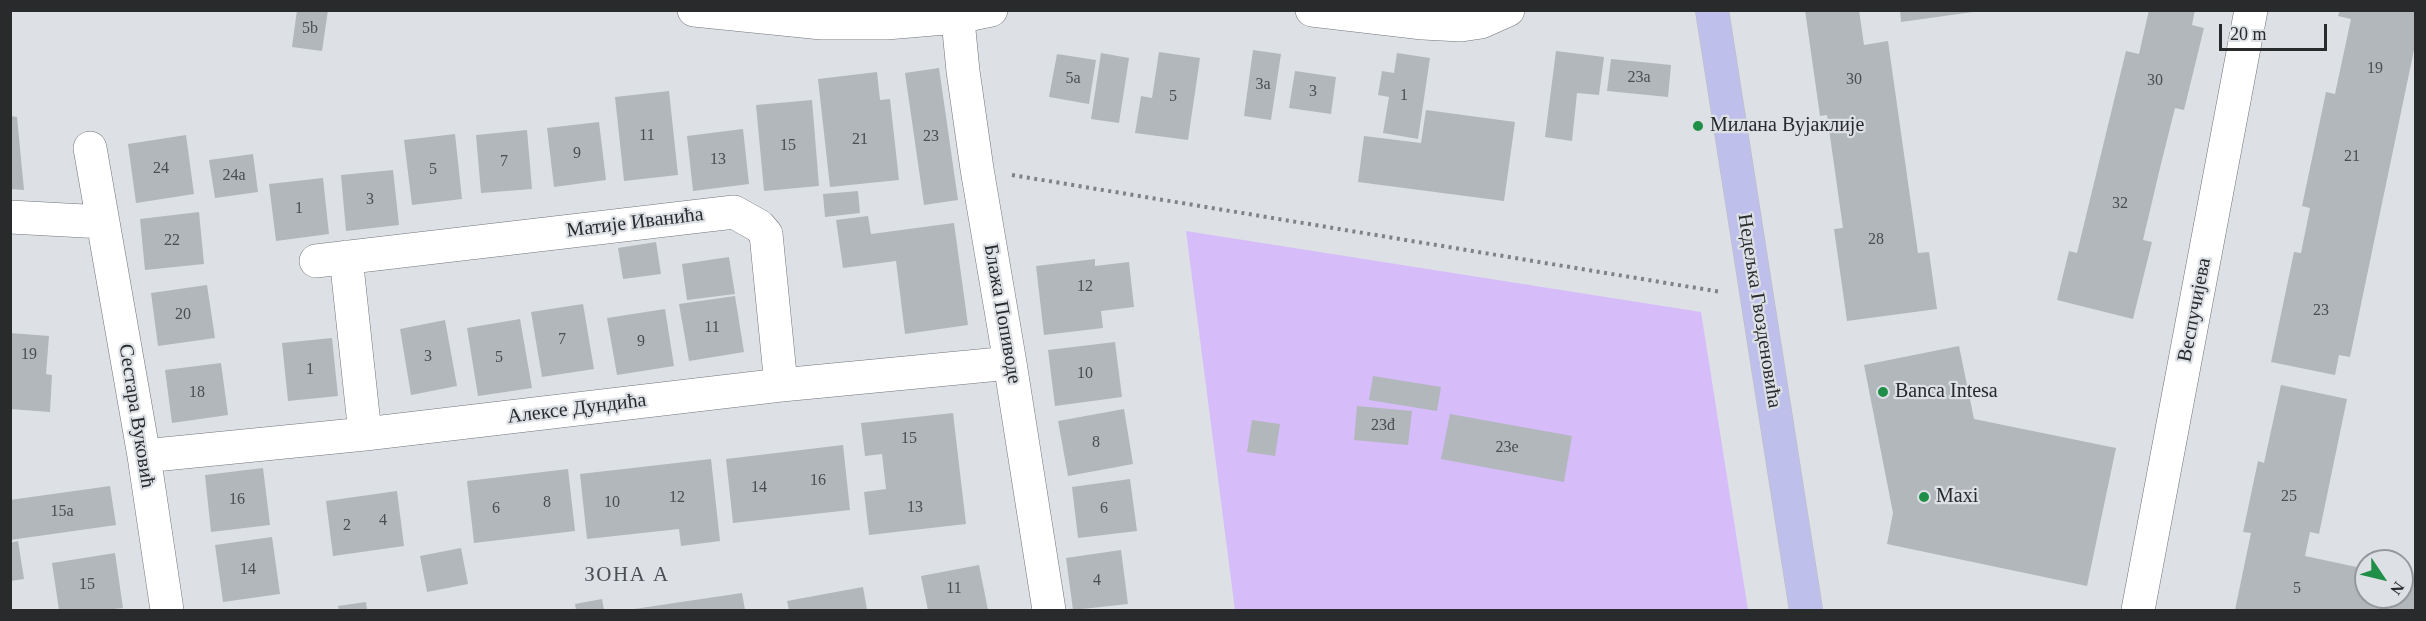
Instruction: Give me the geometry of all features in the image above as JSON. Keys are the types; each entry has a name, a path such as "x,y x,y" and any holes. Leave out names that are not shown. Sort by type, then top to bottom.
{"main road":[{"name":"Недељка Гвозденовића","path":"1712,10 1806,610"}],"street":[{"path":"694,10 822,23 886,23 991,10"},
{"path":"1312,10 1423,23 1461,25 1481,22 1508,10"},
{"name":"Веспучијева","path":"2138,610 2251,10"},
{"name":"Блажа Попиводе","path":"957,14 977,169 1048,610"},
{"name":"Сестара Вуковић","path":"90,148 144,456 167,610"},
{"name":"Матије Иванића","path":"365,434 331,259 734,212 759,226 766,234 781,385"},
{"path":"10,217 103,222"},
{"name":"Алексе Дундића","path":"144,456 365,434 781,385 1010,363"}],"path":[{"path":"977,169 1757,298"}],"shaded area":[{"path":"1186,231 1701,312 1748,610 1235,610"}],"building":[{"path":"297,10 328,10 322,51 292,47"},
{"path":"1805,10 1859,10 1864,45 1888,41 1918,253 1929,252 1937,309 1847,321 1834,229 1843,228 1827,115 1820,116"},
{"path":"1900,10 1973,10 1973,12 1901,22"},
{"path":"2149,10 2195,10 2192,25 2204,28 2184,110 2175,108 2160,168 2143,240 2152,242 2133,319 2057,300 2069,251 2077,253 2126,51 2139,54"},
{"path":"2340,10 2415,10 2415,45 2350,357 2339,355 2335,375 2271,362 2294,252 2301,253 2310,208 2302,206 2326,92 2335,94 2351,19 2338,16"},
{"path":"1253,50 1281,54 1271,120 1244,116"},
{"path":"1556,51 1604,57 1599,95 1577,93 1572,141 1545,137"},
{"path":"1159,52 1200,58 1188,140 1135,133 1141,96 1152,98"},
{"path":"1101,53 1129,58 1119,123 1091,119"},
{"path":"1397,53 1430,58 1418,139 1383,133 1389,97 1378,95 1382,71 1394,73"},
{"path":"1057,54 1096,60 1089,104 1049,97"},
{"path":"1611,59 1671,65 1668,97 1607,91"},
{"path":"939,68 958,200 924,205 905,73"},
{"path":"1295,71 1336,77 1331,114 1289,108"},
{"path":"877,72 880,100 890,99 899,180 830,187 818,79"},
{"path":"669,91 678,175 624,181 615,97"},
{"path":"812,100 819,186 764,191 756,105"},
{"path":"1426,110 1515,122 1504,201 1358,182 1364,136 1421,143"},
{"path":"10,116 17,117 24,190 10,189"},
{"path":"599,122 606,180 554,187 547,128"},
{"path":"743,129 749,184 693,191 687,136"},
{"path":"527,130 532,189 481,193 476,135"},
{"path":"455,134 462,199 412,205 404,140"},
{"path":"186,135 194,194 136,203 128,144"},
{"path":"253,154 258,192 215,198 209,160"},
{"path":"393,170 399,225 346,231 341,175"},
{"path":"323,178 329,234 276,241 269,184"},
{"path":"858,191 860,213 825,217 823,194"},
{"path":"199,212 204,264 145,270 140,219"},
{"path":"868,216 871,234 954,223 968,325 905,334 896,261 843,268 836,220"},
{"path":"656,242 661,274 623,279 618,248"},
{"path":"729,257 735,294 687,300 682,264"},
{"path":"1095,259 1095,266 1129,262 1134,307 1101,311 1103,328 1044,335 1036,266"},
{"path":"207,285 215,338 158,346 151,293"},
{"path":"735,296 744,352 689,361 679,304"},
{"path":"583,304 594,369 542,377 531,312"},
{"path":"665,309 674,366 617,375 607,318"},
{"path":"520,319 532,388 478,396 467,328"},
{"path":"445,320 457,386 411,395 400,329"},
{"path":"10,333 49,336 46,374 52,375 50,412 10,409"},
{"path":"332,338 338,396 288,401 282,343"},
{"path":"1115,342 1122,397 1055,406 1048,350"},
{"path":"1959,346 1974,419 2116,448 2087,586 1887,544 1893,513 1864,365"},
{"path":"221,363 228,415 172,423 165,370"},
{"path":"1373,376 1441,387 1437,411 1369,400"},
{"path":"2281,385 2347,399 2319,534 2310,532 2305,556 2354,566 2354,609 2414,609 2415,579 2415,610 2235,610 2251,533 2243,532 2258,461 2264,463"},
{"path":"1357,406 1412,411 1408,445 1354,440"},
{"path":"1124,409 1133,464 1068,476 1058,421"},
{"path":"953,413 966,524 869,535 864,492 886,489 882,454 865,456 861,423"},
{"path":"1450,414 1572,436 1564,482 1441,459"},
{"path":"1252,420 1280,424 1275,456 1247,452"},
{"path":"843,445 850,510 733,523 726,459"},
{"path":"711,459 720,541 681,546 679,529 587,539 580,474"},
{"path":"263,468 270,525 211,532 205,475"},
{"path":"568,469 575,531 474,543 467,481"},
{"path":"1130,479 1137,531 1078,538 1072,487"},
{"path":"110,486 116,525 10,540 10,500"},
{"path":"397,491 404,546 333,556 326,501"},
{"path":"272,537 280,594 223,602 215,545"},
{"path":"18,541 24,579 10,581 10,543"},
{"path":"461,548 468,584 427,592 420,556"},
{"path":"1121,550 1128,604 1073,610 1066,558"},
{"path":"115,553 123,608 59,610 52,563"},
{"path":"979,565 988,610 928,610 921,576"},
{"path":"863,587 867,610 789,610 787,601"},
{"path":"742,593 745,610 634,610 634,609"},
{"path":"602,599 604,610 576,610 575,604"},
{"path":"366,602 367,610 339,610 338,606"}],"place":[{"name":"Милана Вујаклије","path":"1698,126"},
{"name":"Banca Intesa","path":"1883,392"},
{"name":"Maxi","path":"1924,497"}],"district":[{"name":"ЗОНА А","path":"627,575"}]}
